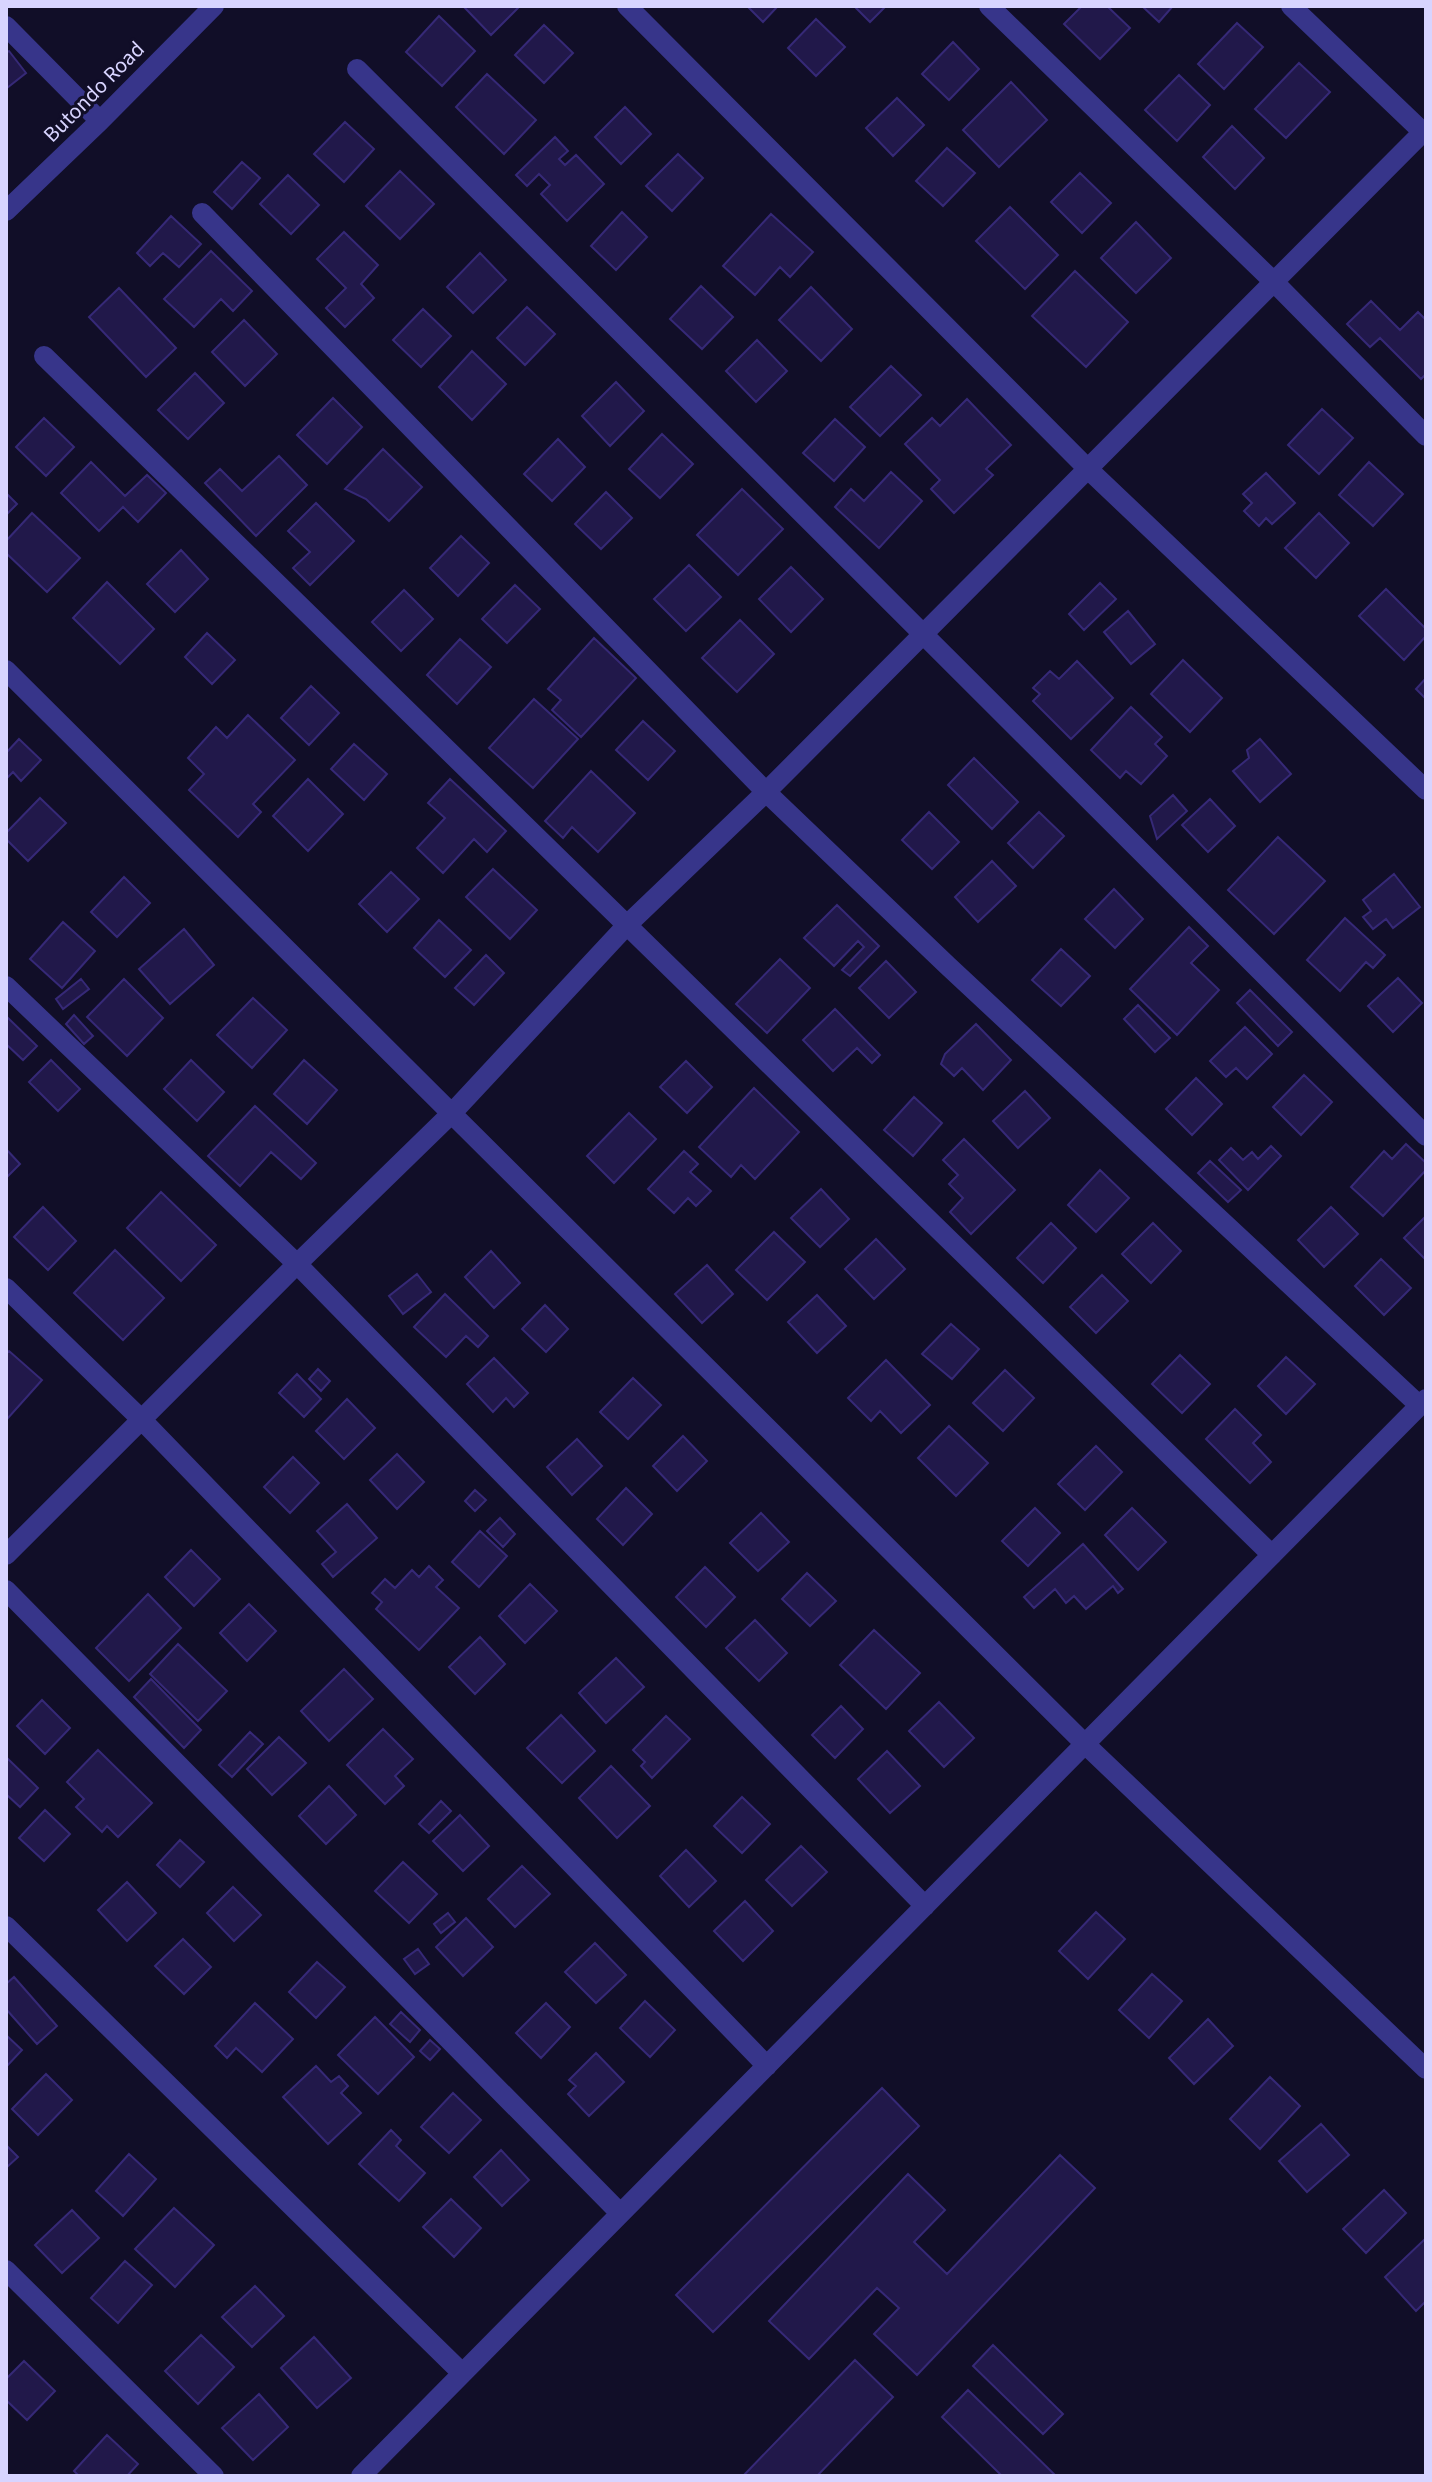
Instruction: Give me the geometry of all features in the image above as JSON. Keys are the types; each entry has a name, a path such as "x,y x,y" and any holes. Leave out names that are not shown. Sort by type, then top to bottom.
{"street":[{"name":"Butondo Road","path":"6,211 214,6"},
{"path":"627,6 1088,469 1426,790"},
{"path":"989,6 1274,282 1426,436"},
{"path":"6,1555 453,1112 627,925 766,792 1425,134 1291,6"},
{"path":"6,26 100,121"},
{"path":"357,69 1426,1136"},
{"path":"202,213 766,792 948,966 1423,1403 361,2476"},
{"path":"44,356 1272,1555"},
{"path":"6,670 1085,1744 1426,2069"},
{"path":"6,986 297,1264 925,1906"},
{"path":"6,1288 141,1419 767,2066"},
{"path":"6,1590 620,2213"},
{"path":"6,1926 462,2373"},
{"path":"6,2270 214,2476"}],"building":[{"path":"463,6 520,6 491,35"},
{"path":"747,6 778,6 763,22"},
{"path":"854,6 886,6 870,22"},
{"path":"1082,6 1107,6 1130,28 1100,59 1064,24"},
{"path":"1142,6 1173,6 1159,22"},
{"path":"439,16 475,51 442,86 406,52"},
{"path":"816,19 845,47 816,76 788,48"},
{"path":"1237,23 1263,47 1224,89 1198,64"},
{"path":"544,25 573,53 544,83 515,55"},
{"path":"953,42 979,69 949,100 922,74"},
{"path":"9,51 26,73 7,88 6,53"},
{"path":"1299,63 1330,92 1286,138 1255,109"},
{"path":"487,74 536,120 504,154 456,107"},
{"path":"1179,75 1210,105 1177,141 1145,110"},
{"path":"1011,82 1047,120 999,167 963,130"},
{"path":"897,98 924,125 893,156 866,128"},
{"path":"625,107 651,134 621,164 595,137"},
{"path":"345,122 374,149 344,182 314,154"},
{"path":"1232,126 1264,158 1235,189 1203,157"},
{"path":"555,137 568,151 559,159 565,165 576,155 604,184 567,221 541,194 550,185 539,174 527,186 516,175"},
{"path":"947,148 975,173 943,206 916,181"},
{"path":"678,154 703,178 672,211 646,186"},
{"path":"242,162 260,178 232,209 214,192"},
{"path":"400,171 434,204 400,239 366,206"},
{"path":"1080,173 1111,203 1082,233 1051,202"},
{"path":"288,175 319,205 291,234 260,204"},
{"path":"1010,207 1058,255 1025,289 976,241"},
{"path":"622,212 647,237 616,270 591,246"},
{"path":"771,214 813,252 790,277 780,267 755,295 723,266"},
{"path":"171,216 201,244 179,267 163,253 150,266 137,253"},
{"path":"1136,222 1171,258 1136,293 1101,258"},
{"path":"344,232 378,265 361,284 374,298 345,327 326,308 346,288 317,259"},
{"path":"211,251 252,291 233,311 221,299 194,327 164,299"},
{"path":"480,253 506,280 473,313 447,287"},
{"path":"1075,271 1128,322 1086,367 1032,316"},
{"path":"701,286 733,317 702,349 670,319"},
{"path":"811,287 852,329 821,361 779,320"},
{"path":"119,288 176,348 146,377 89,317"},
{"path":"1371,301 1400,330 1418,312 1426,320 1426,374 1421,379 1380,338 1370,347 1347,324"},
{"path":"527,307 555,334 525,365 497,338"},
{"path":"423,309 451,336 421,367 393,340"},
{"path":"244,320 277,354 245,386 212,352"},
{"path":"757,340 787,371 756,402 726,371"},
{"path":"472,351 506,384 472,420 439,387"},
{"path":"891,366 921,395 880,436 850,407"},
{"path":"195,373 224,403 188,439 158,410"},
{"path":"616,382 644,411 610,446 582,416"},
{"path":"333,398 362,427 327,464 297,435"},
{"path":"967,399 1011,445 986,469 993,475 954,513 931,489 940,480 905,444 932,418 940,426"},
{"path":"1322,409 1353,438 1319,474 1288,445"},
{"path":"44,418 74,447 46,476 16,447"},
{"path":"835,419 865,447 834,481 803,453"},
{"path":"662,434 693,464 660,498 629,469"},
{"path":"558,439 585,467 552,501 524,474"},
{"path":"383,449 422,487 389,521 366,499 345,489"},
{"path":"279,456 307,485 256,536 205,483 220,469 242,491"},
{"path":"91,462 125,496 147,475 166,493 138,522 123,507 99,531 61,493"},
{"path":"1369,462 1403,494 1373,526 1339,495"},
{"path":"891,472 922,501 879,548 835,507 851,489 864,501"},
{"path":"1266,473 1295,503 1272,524 1266,518 1259,526 1244,511 1252,503 1243,494"},
{"path":"742,489 783,529 738,575 697,535"},
{"path":"606,492 632,518 601,549 575,524"},
{"path":"6,493 17,504 6,515"},
{"path":"316,503 354,541 310,585 293,568 310,552 288,531"},
{"path":"32,513 80,558 47,592 6,553 6,541"},
{"path":"1319,513 1349,543 1316,578 1285,548"},
{"path":"461,536 489,563 458,596 430,568"},
{"path":"181,550 208,579 175,612 147,584"},
{"path":"689,565 721,597 686,631 654,599"},
{"path":"791,567 823,599 791,632 759,599"},
{"path":"107,582 154,629 120,664 73,618"},
{"path":"1100,583 1116,599 1084,630 1069,614"},
{"path":"515,585 540,609 507,643 482,619"},
{"path":"1386,589 1426,629 1426,636 1404,660 1359,616"},
{"path":"404,590 433,619 401,651 372,622"},
{"path":"1128,611 1155,644 1131,664 1104,632"},
{"path":"740,620 774,654 737,692 702,658"},
{"path":"207,633 235,660 212,684 185,657"},
{"path":"594,638 636,678 581,737 552,710 561,700 548,689"},
{"path":"460,639 491,667 457,704 427,675"},
{"path":"1183,660 1222,698 1190,732 1151,694"},
{"path":"1077,661 1113,698 1071,739 1033,701 1040,694 1033,688 1050,671 1059,679"},
{"path":"1426,678 1426,699 1416,689"},
{"path":"311,686 339,713 309,745 281,718"},
{"path":"534,699 578,739 533,788 489,748"},
{"path":"1131,707 1162,737 1155,744 1167,756 1141,784 1126,771 1120,778 1091,750"},
{"path":"248,715 295,760 253,804 261,812 238,837 189,790 204,774 188,758 216,727 227,738"},
{"path":"643,721 675,751 648,780 616,750"},
{"path":"19,739 41,760 21,781 13,772 6,779 6,753"},
{"path":"1260,739 1291,774 1260,802 1233,771 1249,758 1247,750"},
{"path":"354,744 387,774 364,800 331,769"},
{"path":"974,758 1018,802 992,829 948,785"},
{"path":"591,771 635,813 598,852 572,827 563,838 545,821"},
{"path":"308,779 343,814 308,851 273,816"},
{"path":"450,779 506,831 487,852 474,839 443,873 417,848 445,818 428,803"},
{"path":"1173,795 1187,811 1157,839 1150,816"},
{"path":"40,798 66,823 28,861 6,839 6,833"},
{"path":"1210,799 1235,826 1208,852 1182,825"},
{"path":"929,812 959,842 932,869 902,840"},
{"path":"1039,812 1064,836 1033,868 1008,843"},
{"path":"1278,837 1325,881 1274,934 1228,890"},
{"path":"992,861 1016,886 978,922 955,897"},
{"path":"493,869 537,910 510,939 466,897"},
{"path":"391,872 419,899 387,932 359,904"},
{"path":"1394,874 1420,907 1393,928 1386,919 1373,929 1363,917 1371,911 1363,900"},
{"path":"124,877 150,903 117,937 91,912"},
{"path":"1114,889 1143,919 1115,948 1085,919"},
{"path":"837,905 879,946 850,976 842,970 864,947 858,941 834,966 804,938"},
{"path":"1345,918 1385,955 1373,968 1366,962 1340,991 1307,960"},
{"path":"439,920 471,950 445,977 414,948"},
{"path":"63,922 95,951 62,988 30,959"},
{"path":"1189,927 1208,946 1191,963 1219,990 1177,1035 1130,989"},
{"path":"184,929 214,965 170,1004 139,969"},
{"path":"1061,949 1090,976 1061,1006 1032,980"},
{"path":"486,955 504,973 474,1005 455,988"},
{"path":"780,959 810,988 767,1033 736,1004"},
{"path":"886,961 916,992 889,1018 859,988"},
{"path":"1398,978 1422,1003 1393,1032 1368,1006"},
{"path":"81,979 89,989 63,1009 56,999"},
{"path":"124,979 163,1018 127,1056 87,1017"},
{"path":"1250,990 1292,1032 1278,1046 1237,1003"},
{"path":"253,998 287,1030 252,1068 217,1035"},
{"path":"1138,1005 1170,1038 1155,1052 1124,1019"},
{"path":"835,1009 880,1055 872,1063 857,1048 833,1071 803,1040"},
{"path":"74,1015 93,1036 84,1044 66,1024"},
{"path":"6,1016 37,1046 23,1060 6,1044"},
{"path":"976,1024 1011,1060 983,1090 962,1068 954,1076 941,1064 945,1054"},
{"path":"1245,1027 1272,1054 1247,1079 1236,1068 1226,1077 1210,1061"},
{"path":"51,1060 80,1089 58,1111 29,1082"},
{"path":"191,1060 224,1092 197,1121 164,1089"},
{"path":"304,1060 337,1090 307,1124 274,1094"},
{"path":"686,1061 712,1087 687,1113 660,1087"},
{"path":"1304,1075 1332,1102 1301,1135 1273,1107"},
{"path":"1196,1078 1222,1104 1192,1135 1166,1109"},
{"path":"754,1088 799,1132 755,1179 741,1165 731,1177 699,1147"},
{"path":"1025,1091 1050,1118 1018,1148 993,1121"},
{"path":"914,1097 942,1123 913,1156 884,1130"},
{"path":"255,1106 316,1163 301,1179 271,1152 240,1186 208,1156"},
{"path":"629,1113 656,1139 614,1183 587,1156"},
{"path":"964,1139 1015,1190 971,1234 950,1212 963,1198 949,1184 958,1175 943,1160"},
{"path":"1406,1144 1426,1163 1426,1170 1383,1216 1351,1187 1384,1151 1392,1159"},
{"path":"1271,1146 1281,1156 1248,1190 1219,1160 1231,1148 1243,1160 1252,1152 1258,1159"},
{"path":"6,1149 20,1164 6,1178"},
{"path":"684,1151 698,1164 690,1172 711,1191 696,1206 688,1198 674,1213 648,1189"},
{"path":"1210,1161 1241,1190 1228,1202 1198,1173"},
{"path":"1100,1170 1129,1198 1096,1232 1068,1205"},
{"path":"821,1189 849,1219 820,1247 791,1218"},
{"path":"161,1192 216,1245 181,1281 127,1228"},
{"path":"43,1207 76,1241 48,1270 14,1237"},
{"path":"1331,1207 1358,1234 1324,1267 1298,1240"},
{"path":"1426,1216 1426,1260 1404,1238"},
{"path":"1051,1223 1076,1248 1043,1283 1017,1258"},
{"path":"1153,1223 1181,1251 1151,1283 1122,1254"},
{"path":"774,1232 805,1262 767,1300 736,1270"},
{"path":"876,1239 905,1269 874,1299 845,1269"},
{"path":"115,1250 164,1298 123,1340 74,1293"},
{"path":"491,1251 520,1283 494,1308 465,1277"},
{"path":"1381,1259 1411,1288 1384,1315 1355,1286"},
{"path":"707,1265 733,1294 702,1323 675,1294"},
{"path":"417,1274 431,1292 403,1314 389,1296"},
{"path":"1102,1275 1128,1301 1096,1333 1070,1307"},
{"path":"445,1294 488,1336 478,1347 466,1336 446,1357 414,1327"},
{"path":"817,1295 846,1326 817,1353 788,1322"},
{"path":"545,1305 568,1329 546,1352 522,1329"},
{"path":"951,1324 979,1349 952,1379 922,1354"},
{"path":"9,1351 42,1380 8,1418 6,1354"},
{"path":"1180,1355 1210,1384 1182,1413 1152,1384"},
{"path":"1286,1357 1315,1384 1286,1414 1258,1386"},
{"path":"494,1358 528,1393 514,1407 506,1398 493,1412 467,1384"},
{"path":"886,1360 930,1405 901,1433 880,1411 871,1421 848,1398"},
{"path":"318,1369 330,1381 321,1391 309,1379"},
{"path":"1005,1370 1034,1398 1003,1431 973,1403"},
{"path":"297,1374 321,1399 304,1417 279,1393"},
{"path":"633,1378 661,1405 628,1439 600,1412"},
{"path":"347,1399 375,1428 344,1459 316,1431"},
{"path":"1235,1409 1261,1435 1253,1443 1271,1462 1250,1483 1206,1439"},
{"path":"949,1426 988,1463 956,1496 918,1458"},
{"path":"683,1436 707,1461 677,1491 653,1466"},
{"path":"577,1439 602,1466 572,1495 547,1467"},
{"path":"1096,1446 1122,1472 1085,1510 1058,1484"},
{"path":"397,1454 424,1482 397,1509 370,1480"},
{"path":"293,1457 319,1483 290,1513 264,1487"},
{"path":"626,1488 652,1514 623,1545 597,1519"},
{"path":"475,1490 486,1500 475,1511 465,1501"},
{"path":"347,1504 377,1538 333,1577 322,1564 336,1552 317,1531"},
{"path":"1035,1508 1060,1533 1028,1566 1002,1541"},
{"path":"1132,1508 1166,1542 1138,1570 1105,1535"},
{"path":"761,1513 789,1542 758,1571 730,1543"},
{"path":"500,1518 515,1534 503,1547 487,1531"},
{"path":"480,1531 507,1556 479,1587 452,1562"},
{"path":"1083,1544 1123,1589 1118,1593 1113,1586 1086,1609 1074,1596 1066,1603 1055,1589 1034,1608 1024,1597"},
{"path":"191,1550 220,1579 194,1606 165,1577"},
{"path":"429,1566 443,1580 436,1587 459,1608 419,1650 376,1609 382,1602 372,1593 385,1579 395,1588 412,1570 419,1577"},
{"path":"705,1567 735,1597 706,1627 676,1597"},
{"path":"807,1573 836,1601 810,1626 782,1599"},
{"path":"530,1584 557,1611 525,1643 499,1616"},
{"path":"148,1594 181,1628 129,1681 96,1648"},
{"path":"249,1604 276,1631 247,1661 220,1633"},
{"path":"755,1620 787,1653 759,1681 726,1648"},
{"path":"874,1630 920,1673 886,1709 840,1665"},
{"path":"480,1637 505,1664 475,1694 449,1667"},
{"path":"178,1644 227,1691 198,1721 150,1674"},
{"path":"616,1658 644,1687 606,1723 579,1693"},
{"path":"344,1669 373,1699 329,1741 301,1711"},
{"path":"151,1679 201,1730 184,1748 134,1697"},
{"path":"42,1700 70,1728 45,1754 17,1726"},
{"path":"939,1702 974,1738 944,1767 909,1731"},
{"path":"841,1706 863,1729 835,1758 812,1735"},
{"path":"561,1715 595,1751 562,1783 527,1748"},
{"path":"666,1716 690,1739 652,1778 641,1766 645,1762 633,1750"},
{"path":"383,1729 413,1759 395,1776 404,1786 385,1804 347,1765"},
{"path":"250,1732 263,1744 232,1777 219,1765"},
{"path":"279,1737 306,1763 272,1795 247,1769"},
{"path":"98,1750 152,1803 118,1837 107,1826 102,1832 76,1807 84,1799 67,1782"},
{"path":"887,1751 920,1786 890,1813 858,1779"},
{"path":"6,1757 38,1788 20,1807 8,1796 6,1798"},
{"path":"611,1766 650,1806 617,1838 579,1798"},
{"path":"329,1786 356,1815 326,1844 299,1816"},
{"path":"742,1797 770,1824 742,1853 714,1826"},
{"path":"441,1801 451,1811 429,1833 419,1824"},
{"path":"45,1810 70,1834 44,1861 19,1838"},
{"path":"460,1815 489,1846 463,1871 433,1841"},
{"path":"180,1840 204,1862 180,1887 157,1865"},
{"path":"801,1846 827,1872 792,1906 766,1880"},
{"path":"686,1850 716,1881 689,1907 660,1876"},
{"path":"403,1862 437,1894 409,1923 375,1891"},
{"path":"522,1866 550,1894 515,1927 488,1899"},
{"path":"127,1882 156,1913 127,1941 98,1910"},
{"path":"233,1887 261,1915 234,1941 207,1913"},
{"path":"745,1901 773,1931 743,1961 714,1931"},
{"path":"1096,1912 1125,1939 1088,1979 1059,1951"},
{"path":"448,1913 455,1922 441,1933 434,1924"},
{"path":"466,1918 493,1947 463,1976 436,1947"},
{"path":"183,1939 211,1967 184,1994 155,1966"},
{"path":"595,1943 626,1975 596,2003 565,1972"},
{"path":"418,1949 429,1964 415,1974 404,1959"},
{"path":"317,1962 345,1987 316,2018 289,1992"},
{"path":"1152,1974 1182,2001 1149,2038 1119,2010"},
{"path":"14,1977 57,2026 37,2044 6,2009 6,1984"},
{"path":"645,2001 675,2030 650,2057 620,2028"},
{"path":"255,2003 293,2039 262,2072 236,2048 227,2058 215,2046"},
{"path":"546,2003 570,2027 541,2058 516,2033"},
{"path":"401,2012 420,2030 410,2042 390,2024"},
{"path":"375,2017 414,2057 378,2094 338,2055"},
{"path":"1208,2019 1233,2046 1194,2084 1169,2058"},
{"path":"6,2035 22,2050 6,2067"},
{"path":"430,2040 440,2049 430,2060 420,2051"},
{"path":"596,2053 624,2082 589,2116 568,2094 576,2086 569,2080"},
{"path":"316,2066 331,2082 339,2076 348,2086 341,2093 361,2113 328,2144 283,2097"},
{"path":"46,2074 72,2100 38,2135 12,2109"},
{"path":"1270,2077 1300,2106 1260,2149 1230,2119"},
{"path":"882,2088 919,2126 713,2332 676,2295"},
{"path":"453,2093 481,2120 449,2153 421,2127"},
{"path":"1321,2124 1349,2155 1307,2192 1279,2161"},
{"path":"391,2130 401,2140 396,2146 425,2173 399,2201 359,2164"},
{"path":"6,2145 18,2157 6,2168"},
{"path":"501,2150 529,2180 502,2206 474,2177"},
{"path":"129,2154 156,2179 123,2216 96,2191"},
{"path":"1060,2155 1095,2188 917,2375 874,2334 899,2308 877,2288 809,2359 769,2321 908,2174 945,2210 914,2242 947,2274"},
{"path":"1384,2190 1406,2213 1366,2253 1343,2229"},
{"path":"451,2199 481,2228 454,2257 423,2227"},
{"path":"174,2208 214,2245 175,2287 135,2249"},
{"path":"72,2210 99,2238 62,2273 35,2245"},
{"path":"1426,2238 1426,2301 1416,2311 1385,2277"},
{"path":"125,2261 152,2285 118,2323 91,2298"},
{"path":"255,2286 284,2316 252,2347 222,2317"},
{"path":"201,2335 234,2367 198,2404 165,2371"},
{"path":"314,2337 351,2378 317,2408 281,2368"},
{"path":"993,2345 1063,2414 1043,2434 973,2366"},
{"path":"855,2360 893,2397 817,2476 743,2476"},
{"path":"24,2361 55,2391 27,2420 6,2400 6,2379"},
{"path":"968,2390 1056,2476 1002,2476 942,2417"},
{"path":"259,2394 288,2427 253,2460 222,2428"},
{"path":"107,2435 138,2464 127,2476 79,2476 74,2471"}]}
